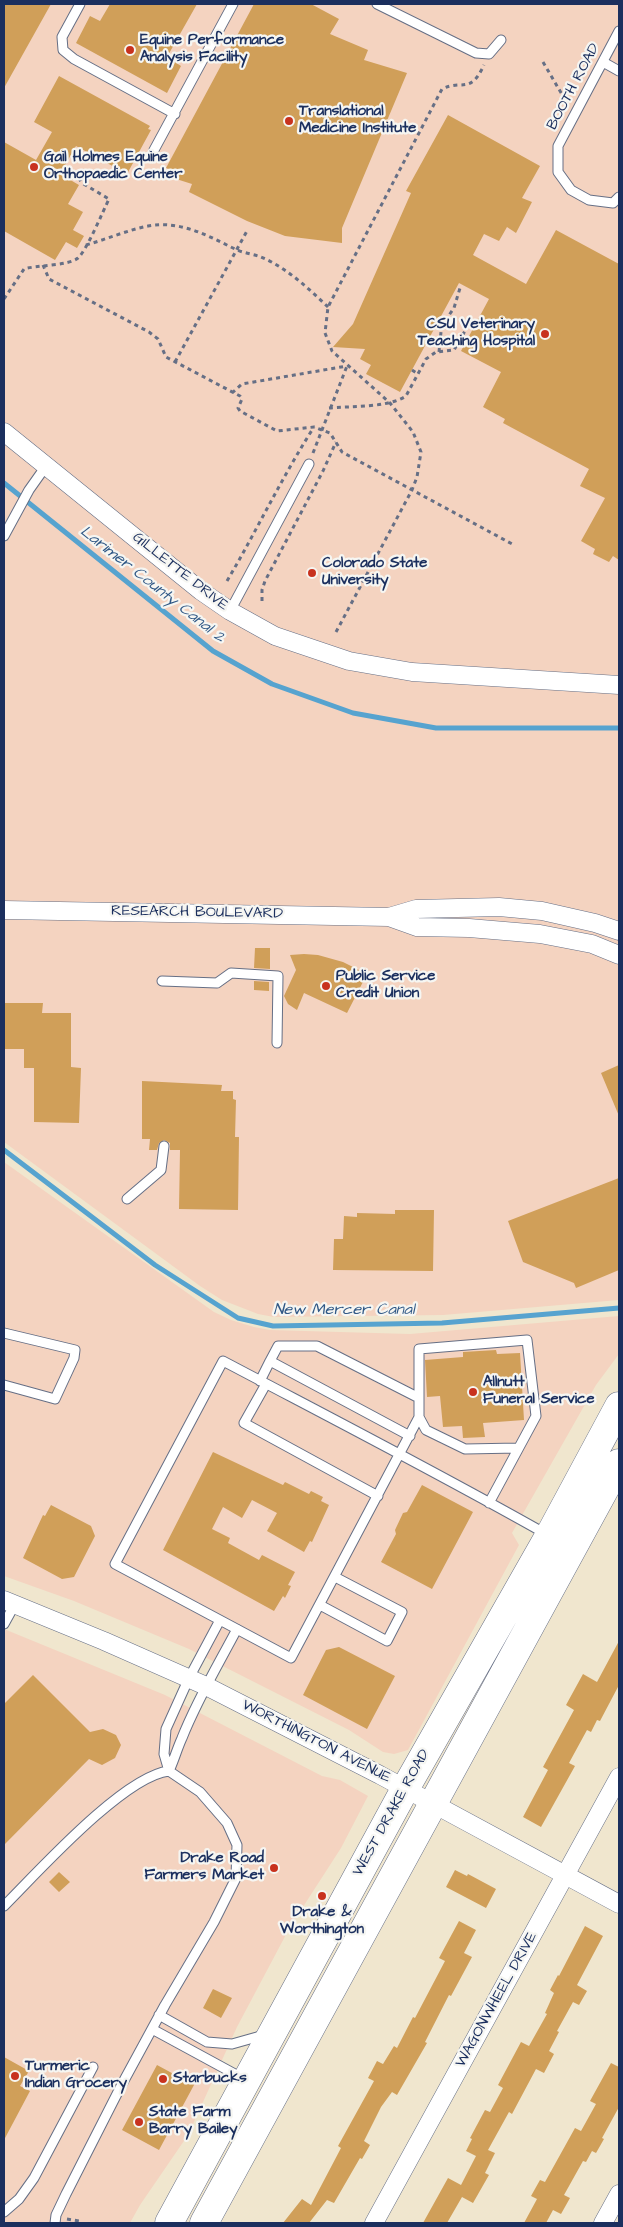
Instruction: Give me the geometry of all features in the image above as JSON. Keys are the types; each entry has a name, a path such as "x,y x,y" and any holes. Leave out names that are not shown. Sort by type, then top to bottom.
{"main road":[{"name":"WEST DRAKE ROAD","path":"170,2223 405,1789 549,1536 619,1406"},
{"name":"WEST DRAKE ROAD","path":"204,2223 619,1463"}],"street":[{"name":"GILLETTE DRIVE","path":"4,432 201,591 230,611 275,636 349,661 412,672 619,685"},
{"name":"RESEARCH BOULEVARD","path":"4,910 389,917 416,909 499,907 542,911 595,923 619,931"},
{"name":"RESEARCH BOULEVARD","path":"389,917 417,927 469,928 540,934 592,944 619,955"},
{"name":"WORTHINGTON AVENUE","path":"9,1602 206,1686 405,1789 619,1904"},
{"name":"WAGONWHEEL DRIVE","path":"374,2223 619,1776"},
{"path":"603,2223 619,2194"}],"lane":[{"path":"80,4 62,37 64,50 74,59 175,114"},
{"path":"154,150 234,4"},
{"path":"377,4 476,53 489,54 501,40"},
{"name":"BOOTH ROAD","path":"619,31 558,146 558,172 571,190 589,200 613,203 619,197"},
{"path":"603,62 619,71"},
{"path":"230,611 309,464"},
{"path":"4,536 29,490 46,466"},
{"path":"162,981 217,983 231,973 278,976 277,1043"},
{"path":"127,1199 161,1170 164,1146"},
{"path":"4,1333 75,1350 74,1358 55,1399 4,1385"},
{"path":"489,1503 536,1416 527,1340 418,1349 419,1417 400,1455 291,1658 115,1564 223,1361 400,1455 549,1536"},
{"path":"378,1496 244,1423 278,1346 318,1346 419,1398"},
{"path":"270,1361 410,1436"},
{"path":"419,1417 426,1430 465,1449 518,1448"},
{"path":"320,1605 387,1641 391,1634 402,1612 335,1577"},
{"path":"4,1624 9,1602"},
{"path":"169,1771 164,1754 166,1729 189,1678 220,1620"},
{"path":"169,1771 206,1686 237,1629"},
{"path":"4,1906 119,1795 158,1772 169,1771 200,1792 227,1823 237,1844 236,1878 214,1922 159,2015 66,2194 56,2215 55,2223"},
{"path":"159,2015 207,2042 232,2044 274,2032"},
{"path":"152,2029 247,2081"},
{"path":"4,2212 19,2199 34,2178 93,2067"}],"path":[{"path":"336,632 412,490 417,477 421,452 413,432 390,403 332,351 325,333 328,307 442,89 451,85 464,86 478,78 489,54"},
{"path":"543,62 565,100 575,113"},
{"path":"4,299 24,269 78,258 110,198 82,183 80,180 87,168"},
{"path":"86,245 150,226 178,226 206,233 237,250 262,257 285,270 328,307"},
{"path":"175,362 247,231"},
{"path":"43,265 49,279 149,332 158,339 166,357 242,399 238,408 240,410 277,431 314,427 330,433 342,452 514,545"},
{"path":"439,352 441,332 454,308 460,288"},
{"path":"329,408 390,403 406,396 426,359 439,352 454,350 466,330"},
{"path":"232,393 242,384 347,366"},
{"path":"309,464 329,408 347,366"},
{"path":"412,370 418,374"},
{"path":"227,581 254,536 295,456 314,427"},
{"path":"262,601 264,581 324,471 336,442"},
{"path":"64,2218 78,2221"}],"shaded area":[{"name":"Colorado State University","path":"4,4 619,4 619,1300 443,1315 274,1317 258,1314 222,1300 200,1286 4,1142"},
{"path":"4,1162 214,1312 231,1320 254,1327 270,1330 410,1334 619,1316 619,1354 596,1385 512,1533 519,1545 408,1750 394,1754 383,1752 349,1730 189,1649 74,1601 4,1576"},
{"path":"4,1629 165,1695 322,1776 340,1780 368,1796 341,1848 290,1927 237,2027 188,2135 140,2205 130,2223 4,2223"}],"building":[{"path":"4,4 51,4 4,88"},
{"name":"Equine Performance Analysis Facility","path":"110,4 197,4 167,57 181,66 167,93 76,43 90,16 100,21"},
{"name":"Translational Medicine Institute","path":"254,4 311,4 339,19 330,34 368,50 364,60 407,73 342,228 342,243 285,236 247,221 189,192 192,184 173,178 176,172 166,168"},
{"name":"Gail Holmes Equine Orthopaedic Center","path":"59,76 150,126 148,129 151,130 127,174 76,146 60,174 79,185 68,204 83,212 73,230 84,236 77,248 66,242 55,260 4,231 4,142 36,160 52,132 34,122"},
{"name":"CSU Veterinary Teaching Hospital","path":"448,115 540,166 522,198 532,202 516,233 507,227 499,241 484,234 473,255 526,284 556,230 619,264 619,560 613,556 609,562 593,554 595,549 581,541 605,498 580,486 589,469 503,423 505,419 483,407 501,372 461,351 489,299 459,283 400,392 366,374 371,365 360,359 365,349 333,347 353,324 411,193 406,191"},
{"path":"255,948 270,948 270,969 254,968"},
{"name":"Public Service Credit Union","path":"290,955 318,955 343,962 367,974 347,1013 304,993 297,1010 288,1004 284,996 296,970"},
{"path":"254,981 269,982 269,991 254,990"},
{"path":"4,1003 43,1003 42,1013 71,1013 71,1067 81,1068 79,1123 34,1122 34,1068 24,1068 24,1049 4,1049"},
{"path":"619,1065 619,1116 601,1073"},
{"path":"142,1081 222,1085 221,1091 233,1091 233,1099 236,1100 235,1137 239,1137 238,1210 179,1209 180,1150 170,1150 170,1143 164,1140 159,1143 157,1150 149,1150 150,1139 142,1139"},
{"path":"619,1178 619,1270 576,1288 574,1283 523,1262 508,1221"},
{"path":"395,1210 434,1210 433,1271 333,1270 334,1239 343,1239 344,1216 357,1217 357,1213 395,1214"},
{"path":"496,1350 497,1354 520,1353 524,1420 483,1423 485,1437 463,1438 462,1426 443,1427 440,1396 427,1397 425,1360 463,1357 463,1352"},
{"path":"213,1452 283,1485 285,1482 309,1494 311,1491 323,1497 321,1501 329,1505 312,1542 310,1541 304,1552 267,1531 277,1513 252,1500 242,1518 223,1507 212,1529 230,1538 228,1543 259,1560 262,1555 295,1572 288,1585 291,1586 285,1598 283,1596 274,1611 163,1550"},
{"path":"422,1485 473,1512 432,1589 381,1562 396,1534 395,1530 403,1513 407,1512"},
{"path":"51,1505 91,1526 95,1536 74,1577 62,1579 23,1558 43,1515 45,1516"},
{"path":"619,1641 619,1685 600,1721 597,1720 591,1732 587,1730 569,1763 575,1766 541,1827 523,1817 548,1770 543,1767 574,1710 566,1705 583,1674 597,1682"},
{"path":"339,1647 395,1676 367,1729 303,1695 326,1650"},
{"path":"33,1675 90,1732 103,1729 116,1735 121,1745 115,1758 102,1765 89,1759 4,1845 4,1704"},
{"path":"455,1870 467,1876 468,1874 496,1889 486,1908 446,1887"},
{"path":"59,1872 70,1882 59,1892 49,1882"},
{"path":"459,1921 476,1930 464,1953 472,1957 451,1996 449,1995 425,2042 427,2043 397,2095 392,2092 381,2107 364,2141 370,2145 362,2159 360,2158 334,2203 327,2200 309,2223 283,2223 302,2199 311,2205 341,2148 338,2146 374,2081 368,2078 377,2061 383,2064 394,2046 397,2048 413,2017 415,2018 445,1961 439,1958"},
{"path":"585,1926 603,1936 577,1985 587,1991 579,2005 573,2002 557,2031 559,2032 549,2051 554,2054 544,2073 536,2069 512,2114 509,2112 488,2150 495,2153 485,2173 489,2175 473,2203 462,2197 447,2223 423,2223 448,2178 461,2185 476,2156 466,2151 472,2139 470,2138 485,2110 490,2112 503,2088 498,2085 521,2042 529,2046 547,2014 545,2013 554,1993 550,1990"},
{"path":"213,1989 232,1998 221,2018 203,2008"},
{"path":"4,2057 29,2071 20,2086 30,2091 4,2140"},
{"path":"611,2063 619,2067 619,2107 602,2138 604,2139 596,2153 592,2151 586,2162 583,2161 564,2195 570,2198 561,2214 553,2210 546,2223 524,2223 537,2199 531,2196 540,2180 545,2182 575,2128 581,2131 596,2104 590,2101"},
{"path":"157,2065 194,2085 159,2150 122,2130"}],"waterway":[{"name":"Larimer County Canal 2","path":"4,483 213,651 272,684 353,713 436,728 619,728"},
{"name":"New Mercer Canal","path":"4,1150 155,1265 238,1318 273,1326 442,1323 619,1308"}],"place":[{"name":"Equine Performance Analysis Facility","path":"130,50"},
{"name":"Translational Medicine Institute","path":"289,121"},
{"name":"Gail Holmes Equine Orthopaedic Center","path":"34,167"},
{"name":"CSU Veterinary Teaching Hospital","path":"545,334"},
{"name":"Colorado State University","path":"312,573"},
{"name":"Public Service Credit Union","path":"326,986"},
{"name":"Allnutt Funeral Service","path":"473,1392"},
{"name":"Drake Road Farmers Market","path":"274,1868"},
{"name":"Drake & Worthington","path":"322,1896"},
{"name":"Turmeric Indian Grocery","path":"15,2076"},
{"name":"Starbucks","path":"163,2079"},
{"name":"State Farm Barry Bailey","path":"139,2122"}]}
